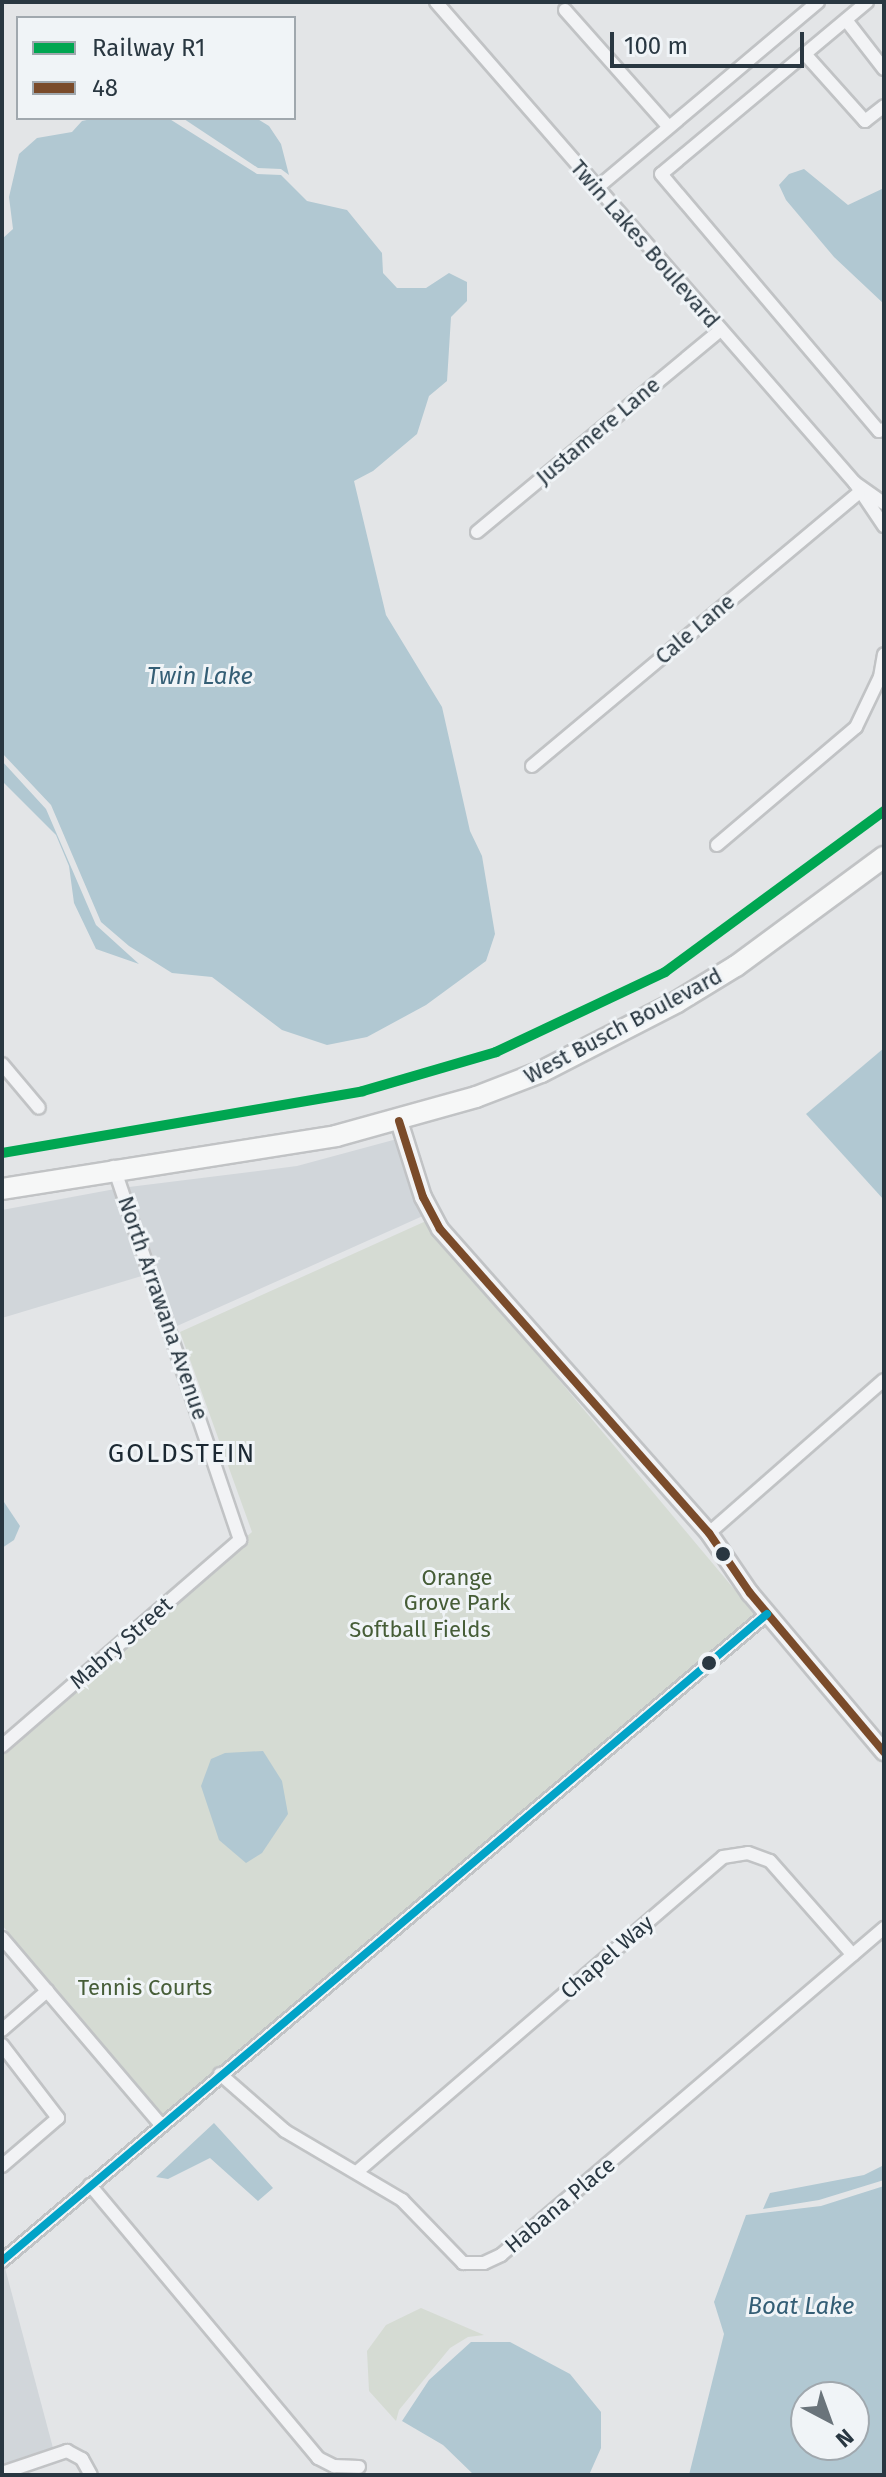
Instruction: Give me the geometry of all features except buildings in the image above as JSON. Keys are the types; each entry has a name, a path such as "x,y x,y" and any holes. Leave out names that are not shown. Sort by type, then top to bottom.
{"main road":[{"name":"West Busch Boulevard","path":"2,1189 114,1167 261,1150 399,1121 541,1072 677,1002 736,966 884,857"}],"street":[{"name":"Twin Lakes Boulevard","path":"436,2 857,488 884,525"},
{"path":"597,188 818,2"},
{"path":"867,2 661,174 879,431 884,429"},
{"path":"566,5 668,126"},
{"path":"846,20 884,69"},
{"path":"805,54 865,121 884,106"},
{"name":"Justamere Lane","path":"477,532 719,331"},
{"name":"Twin Lakes Boulevard","path":"857,488 884,502"},
{"name":"Cale Lane","path":"532,766 857,488"},
{"path":"884,502 884,525"},
{"path":"717,845 856,727 880,677 884,654"},
{"path":"2,1064 39,1108"},
{"path":"399,1121 423,1197 440,1229 709,1533 767,1614 884,1752"},
{"name":"North Arrawana Avenue","path":"114,1167 240,1540"},
{"path":"709,1533 884,1380"},
{"name":"Mabry Street","path":"2,1746 240,1540"},
{"path":"2,2261 767,1614"},
{"name":"Chapel Way","path":"358,2171 723,1857 748,1853 770,1861 853,1955"},
{"name":"Habana Place","path":"220,2074 285,2131 358,2171 402,2200 463,2263 484,2263 501,2255 884,1928"},
{"path":"2,1938 161,2125"},
{"path":"2,2030 47,1991"},
{"path":"2,2045 58,2118 2,2166"},
{"path":"90,2185 318,2458 334,2466 359,2467"},
{"path":"2,2473 67,2451 82,2459 91,2475"}],"shaded area":[{"path":"397,1139 425,1215 177,1326 129,1187 297,1166"},
{"path":"115,1189 145,1275 2,1318 2,1210"},
{"path":"5,2268 53,2448 2,2465 2,2271"}],"green space":[{"name":"Orange Grove Park","path":"426,1221 755,1614 163,2115 2,1925 2,1751 252,1532 180,1332"},
{"path":"421,2308 484,2335 468,2337 450,2348 399,2410 396,2421 369,2391 367,2351 386,2325"}],"water":[{"name":"Twin Lake","path":"171,120 257,174 281,175 307,201 347,210 382,253 383,273 397,288 426,288 449,273 467,282 467,301 451,317 447,381 429,396 417,434 373,471 354,481 386,615 442,707 470,831 482,856 495,934 486,961 426,1005 367,1037 327,1045 282,1030 212,977 172,973 129,946 101,922 51,805 2,753 2,239 13,229 9,197 19,154 37,138 72,132 82,121"},
{"path":"186,120 259,120 269,126 281,144 289,175 281,169 258,168"},
{"path":"804,169 848,205 884,188 884,304 834,257 786,200 779,185 789,174"},
{"path":"2,761 46,809 96,925 139,964 96,949 74,903 69,866 56,835 2,781"},
{"path":"884,1048 884,1200 806,1114"},
{"path":"2,1499 20,1526 14,1540 2,1548"},
{"path":"263,1751 282,1781 288,1814 262,1853 246,1863 219,1840 201,1786 211,1759 225,1753"},
{"path":"214,2123 273,2188 258,2201 210,2158 168,2179 156,2177"},
{"path":"884,2165 884,2180 819,2200 763,2209 770,2193 864,2175"},
{"name":"Boat Lake","path":"884,2186 884,2475 689,2475 724,2334 714,2302 746,2215 821,2206"},
{"path":"471,2342 510,2342 570,2374 601,2412 601,2448 589,2475 474,2475 443,2445 402,2421 429,2380"}],"rail line":[{"name":"R1","path":"2,1153 363,1091 496,1052 665,972 884,811"}],"transit line":[{"name":"48","path":"399,1121 423,1197 440,1229 709,1533 750,1593 884,1752"},
{"path":"2,2261 767,1614"}],"district":[{"name":"GOLDSTEIN","path":"182,1454"}],"park label":[{"name":"Softball Fields","path":"420,1630"},
{"name":"Tennis Courts","path":"145,1988"}]}
